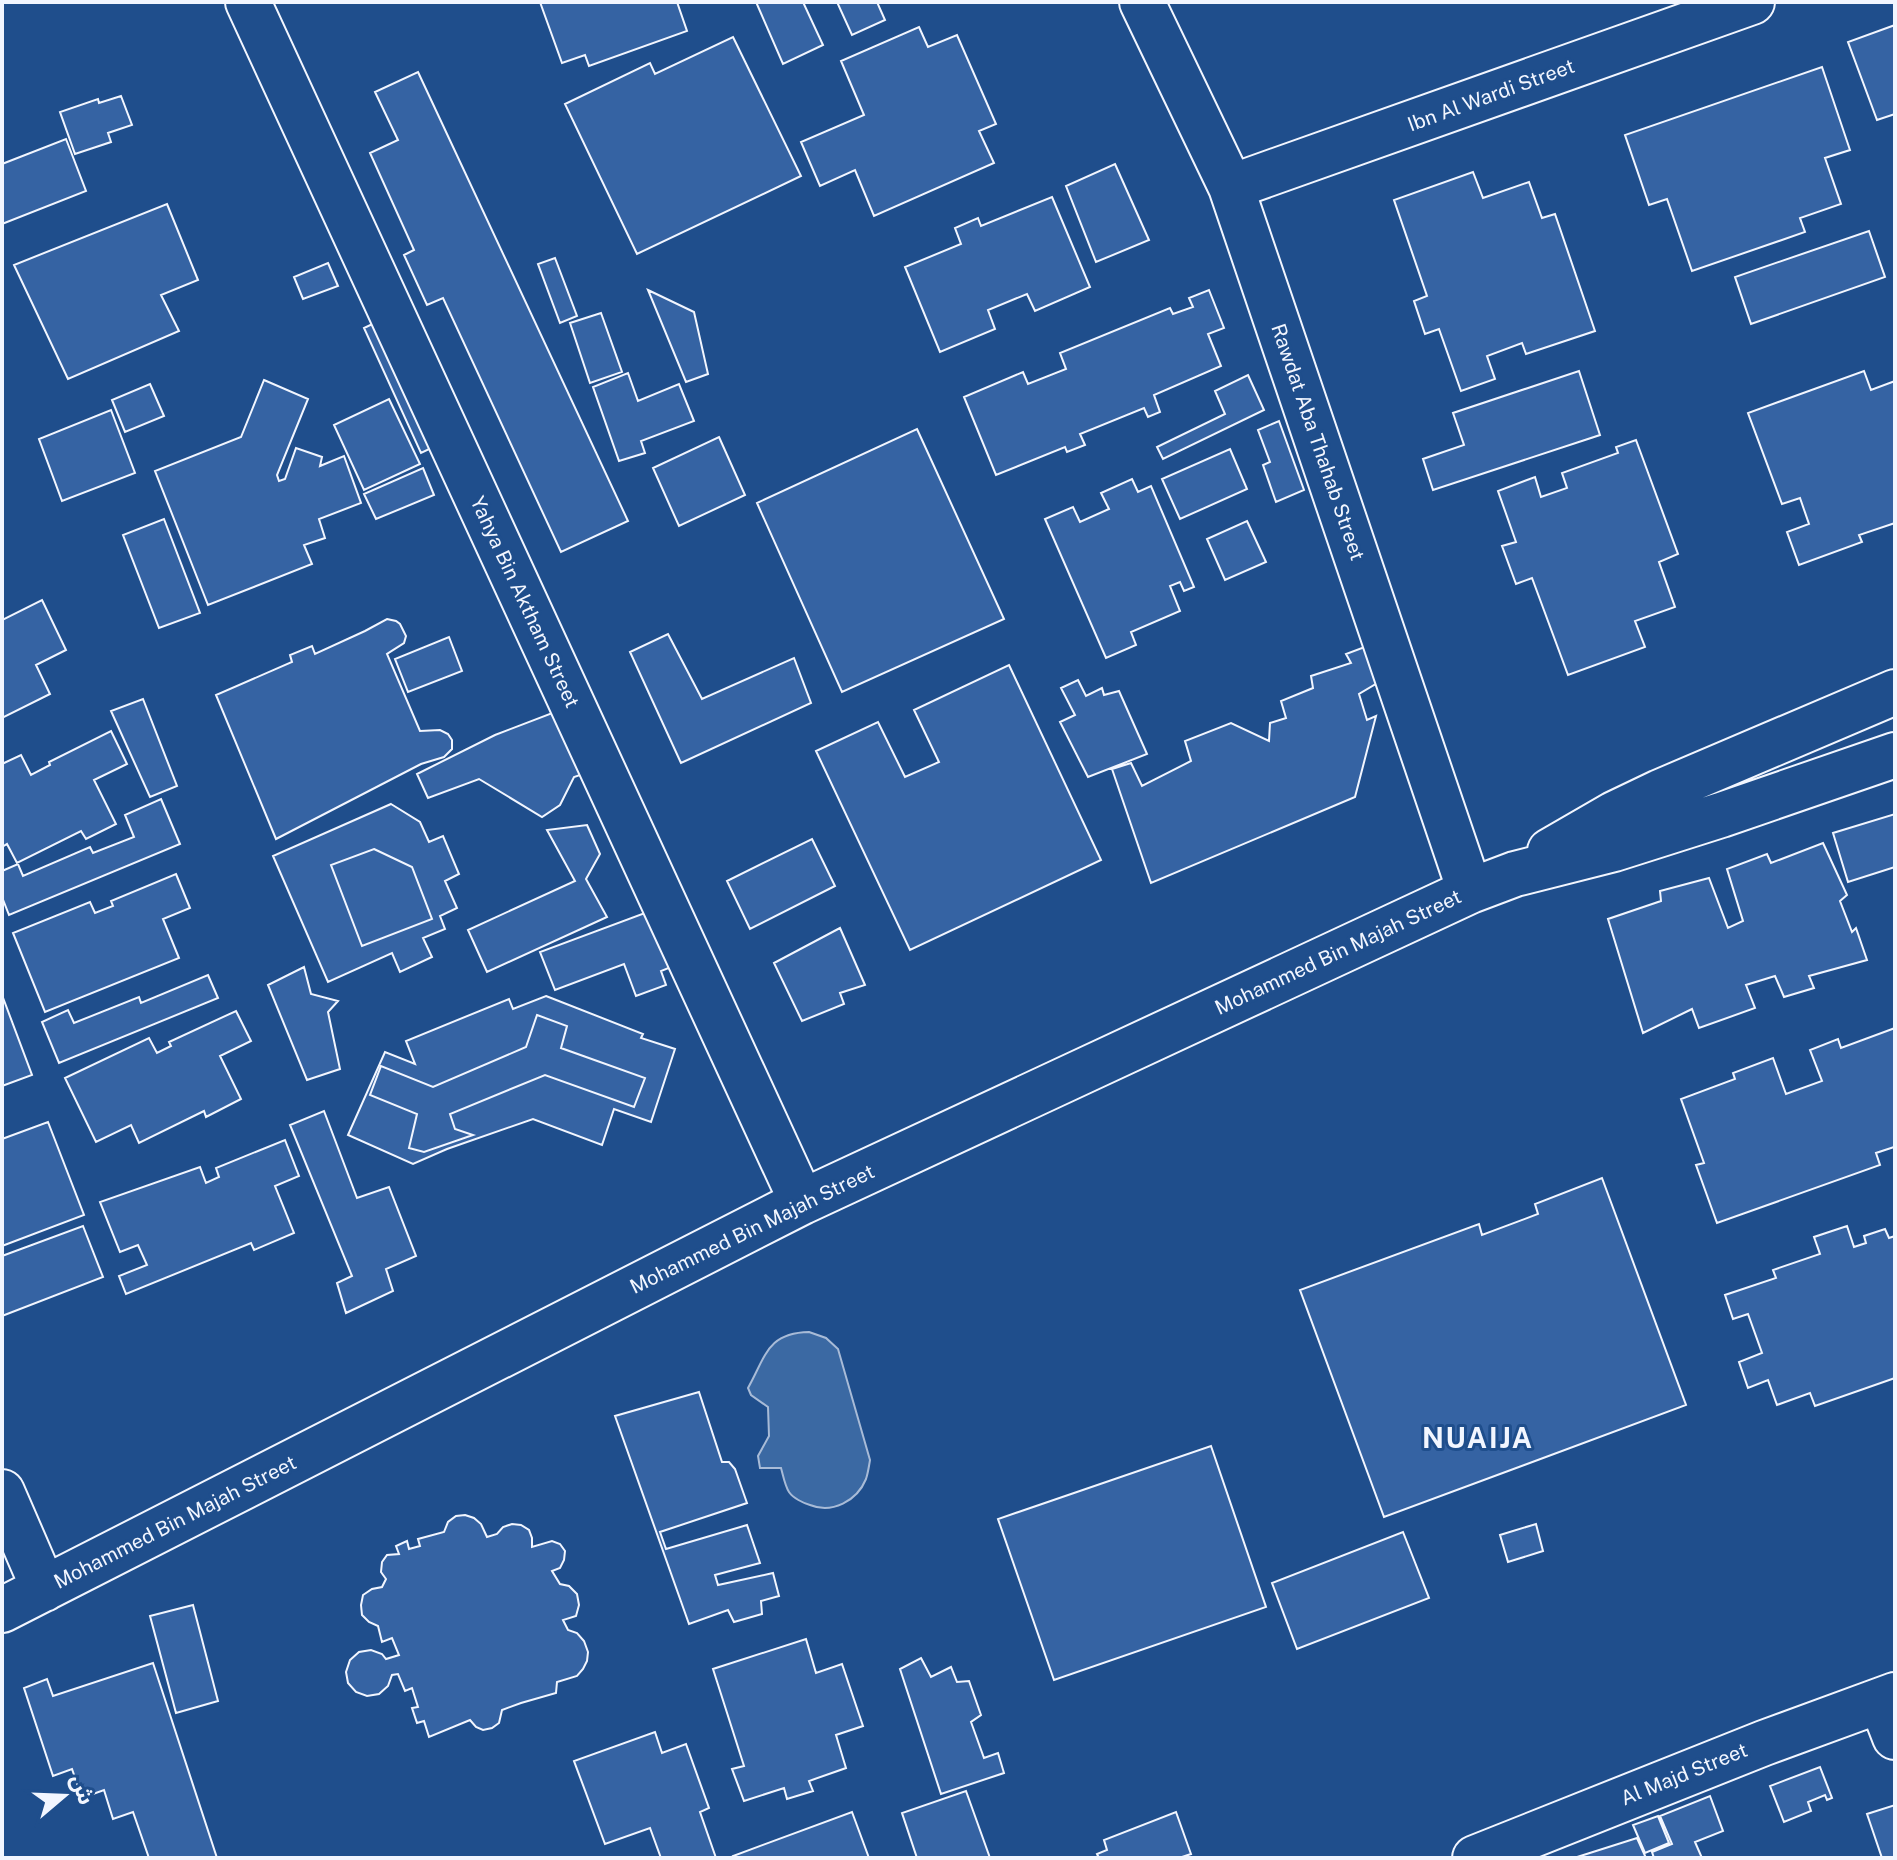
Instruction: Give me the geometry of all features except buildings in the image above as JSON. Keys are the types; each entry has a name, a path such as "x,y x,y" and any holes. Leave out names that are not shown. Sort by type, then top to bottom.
{"street":[{"name":"Yahya Bin Aktham Street","path":"248,2 802,1202"},
{"name":"Rawdat Aba Thahab Street","path":"1142,2 1231,187 1470,891"},
{"name":"Ibn Al Wardi Street","path":"1231,187 1752,2"},
{"name":"Mohammed Bin Majah Street","path":"1515,874 1614,814 1895,692"},
{"name":"Mohammed Bin Majah Street","path":"2,1610 802,1202 1470,891 1515,874 1614,849 1721,815 1895,755"},
{"path":"2,1492 44,1589"},
{"name":"Al Majd Street","path":"1475,1858 1764,1743 1890,1711"}],"water":[{"path":"809,1332 826,1338 838,1349 870,1460 866,1479 857,1494 835,1507 818,1507 798,1500 786,1487 781,1468 760,1468 758,1456 769,1436 768,1407 751,1395 748,1388 764,1356 776,1342 795,1333"}],"district":[{"name":"NUAIJA","path":"1478,1438"}]}
